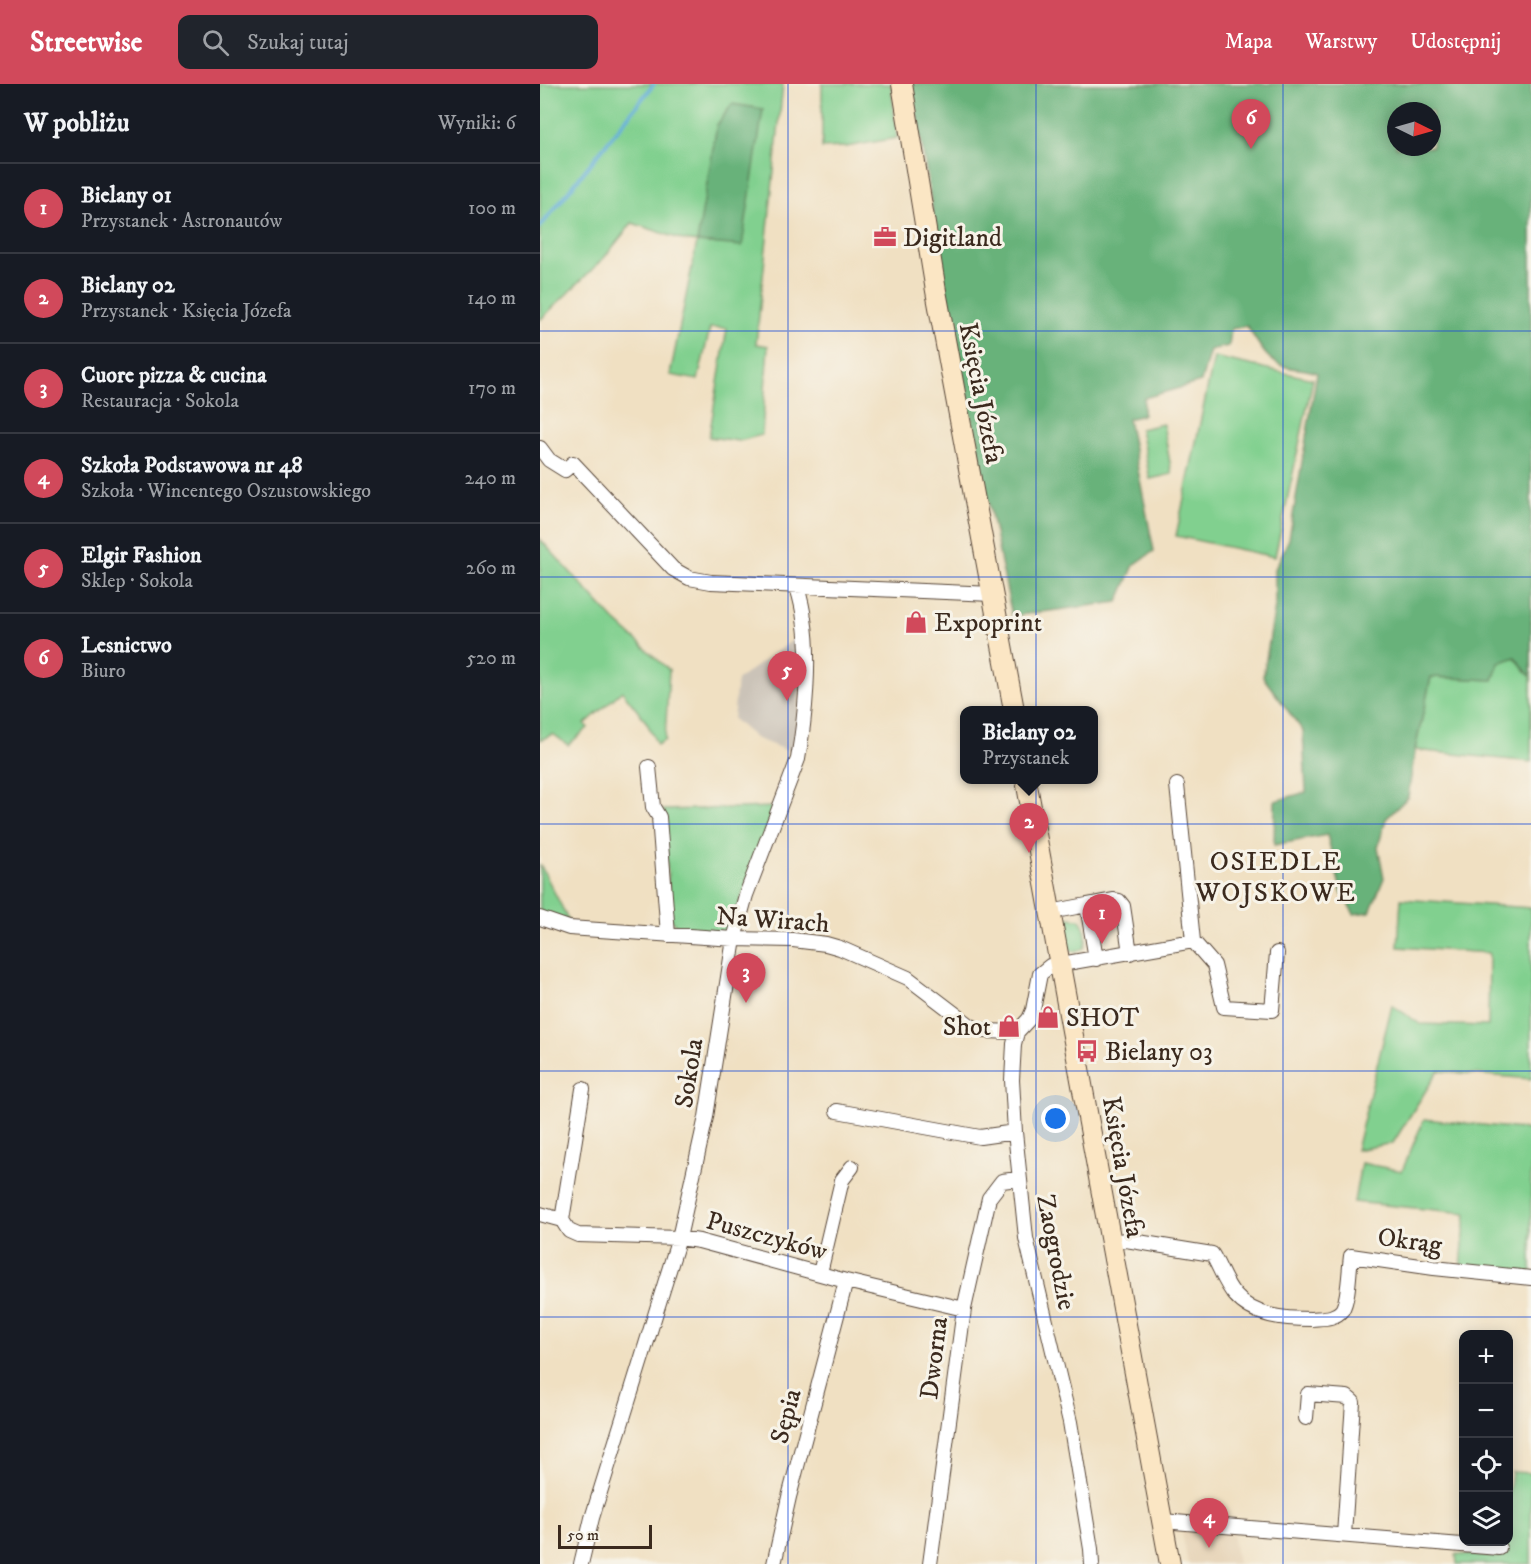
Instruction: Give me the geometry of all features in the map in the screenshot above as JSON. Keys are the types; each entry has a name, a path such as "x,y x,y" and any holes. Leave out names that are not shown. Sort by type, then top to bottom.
{"street":[{"name":"Księcia Józefa","path":"902,84 945,344 1013,706"},
{"path":"540,448 549,460 566,470 573,463 673,569 689,578 711,582 797,587 993,594"},
{"name":"Sokola","path":"581,1564 592,1518 679,1238 706,1117 734,939 746,895 798,759 807,663 805,620 797,587"},
{"path":"649,767 653,807 659,817 668,935"},
{"name":"Księcia Józefa","path":"1027,784 1170,1564"},
{"path":"1177,785 1193,941 1214,965 1224,1007 1272,1010 1277,953"},
{"path":"1050,912 1113,900 1119,901 1123,906 1130,953"},
{"path":"1087,905 1096,959"},
{"name":"Na Wirach","path":"540,918 569,928 734,939 793,940 826,944 908,978 971,1026 984,1031 1017,1032"},
{"path":"1060,964 1193,941"},
{"name":"Zaogrodzie","path":"1060,964 1050,966 1040,974 1033,1010 1029,1019 1017,1032 1012,1058 1015,1132 1018,1179 1026,1238 1070,1422 1092,1564"},
{"path":"562,1220 583,1089"},
{"path":"837,1111 980,1137 1015,1132"},
{"path":"820,1273 842,1180 852,1167"},
{"name":"Dworna","path":"930,1564 964,1309 989,1198 1002,1181 1018,1179"},
{"name":"Puszczyków","path":"540,1214 562,1220 569,1231 578,1235 679,1238 699,1241 846,1281 964,1309"},
{"name":"Okrąg","path":"1111,1242 1126,1240 1212,1254 1235,1295 1252,1308 1286,1319 1332,1317 1341,1311 1346,1297 1351,1256 1434,1268 1531,1278"},
{"name":"Sępia","path":"774,1564 789,1497 846,1281"},
{"path":"1306,1418 1308,1394 1347,1397 1353,1402 1344,1535"},
{"path":"1162,1521 1498,1548"}],"shaded area":[{"path":"804,632 803,668 793,753 755,738 733,719 737,680"},
{"path":"1181,1528 1232,1532 1237,1564 1188,1564"}],"green space":[{"path":"540,84 783,84 756,344 768,346 762,435 739,441 709,437 727,328 710,328 698,380 670,375 697,242 683,240 632,223 604,258 540,320","holes":["732,104 763,109 698,242 717,125"]},
{"path":"822,84 891,84 897,138 846,147 822,148"},
{"path":"912,84 1531,84 1531,675 1515,657 1499,663 1493,680 1431,677 1415,750 1408,797 1386,819 1378,847 1384,878 1370,912 1354,914 1342,894 1327,835 1274,845 1275,801 1306,792 1303,731 1263,677 1275,607 1275,569 1289,539 1317,373 1287,367 1272,360 1262,350 1247,326 1231,329 1229,346 1210,350 1201,382 1144,398 1143,415 1128,419 1154,551 1134,565 1118,602 1012,616 947,300"},
{"path":"732,104 763,109 742,246 697,242 717,125"},
{"path":"1214,357 1313,379 1275,557 1176,536"},
{"path":"1163,424 1172,474 1150,479 1140,429"},
{"path":"540,539 614,620 669,670 665,740 657,745 647,723 622,691 585,724 588,728 568,745 553,734 540,740"},
{"path":"1515,657 1531,675 1531,762 1415,750 1431,677 1493,680 1499,662"},
{"path":"775,807 729,932 680,930 671,920 663,810"},
{"path":"540,864 570,923 540,913"},
{"path":"1401,899 1531,908 1531,1079 1438,1071 1393,1143 1356,1150 1392,1005 1420,1024 1488,1026 1489,953 1398,947"},
{"path":"1068,918 1079,919 1085,929 1084,948 1079,951 1071,950 1065,945 1063,924"},
{"path":"1424,1119 1531,1130 1531,1274 1461,1266 1466,1213 1354,1202 1361,1163 1402,1171"},
{"path":"1513,1472 1531,1473 1531,1564 1457,1564 1456,1554 1500,1557 1502,1546 1513,1546"}],"waterway":[{"path":"540,227 654,84"}],"place":[{"name":"Lesnictwo","path":"1251,149"},
{"name":"Digitland","path":"885,237"},
{"name":"Expoprint","path":"916,622"},
{"name":"Elgir Fashion","path":"787,701"},
{"name":"Bielany 02","path":"1029,853"},
{"name":"Bielany 01","path":"1102,944"},
{"name":"Cuore pizza & cucina","path":"746,1003"},
{"name":"SHOT","path":"1048,1017"},
{"name":"Shot","path":"1009,1026"},
{"name":"Bielany 03","path":"1087,1051"},
{"name":"Szkoła Podstawowa nr 48","path":"1209,1548"}],"district":[{"name":"OSIEDLE WOJSKOWE","path":"1276,876"}]}
